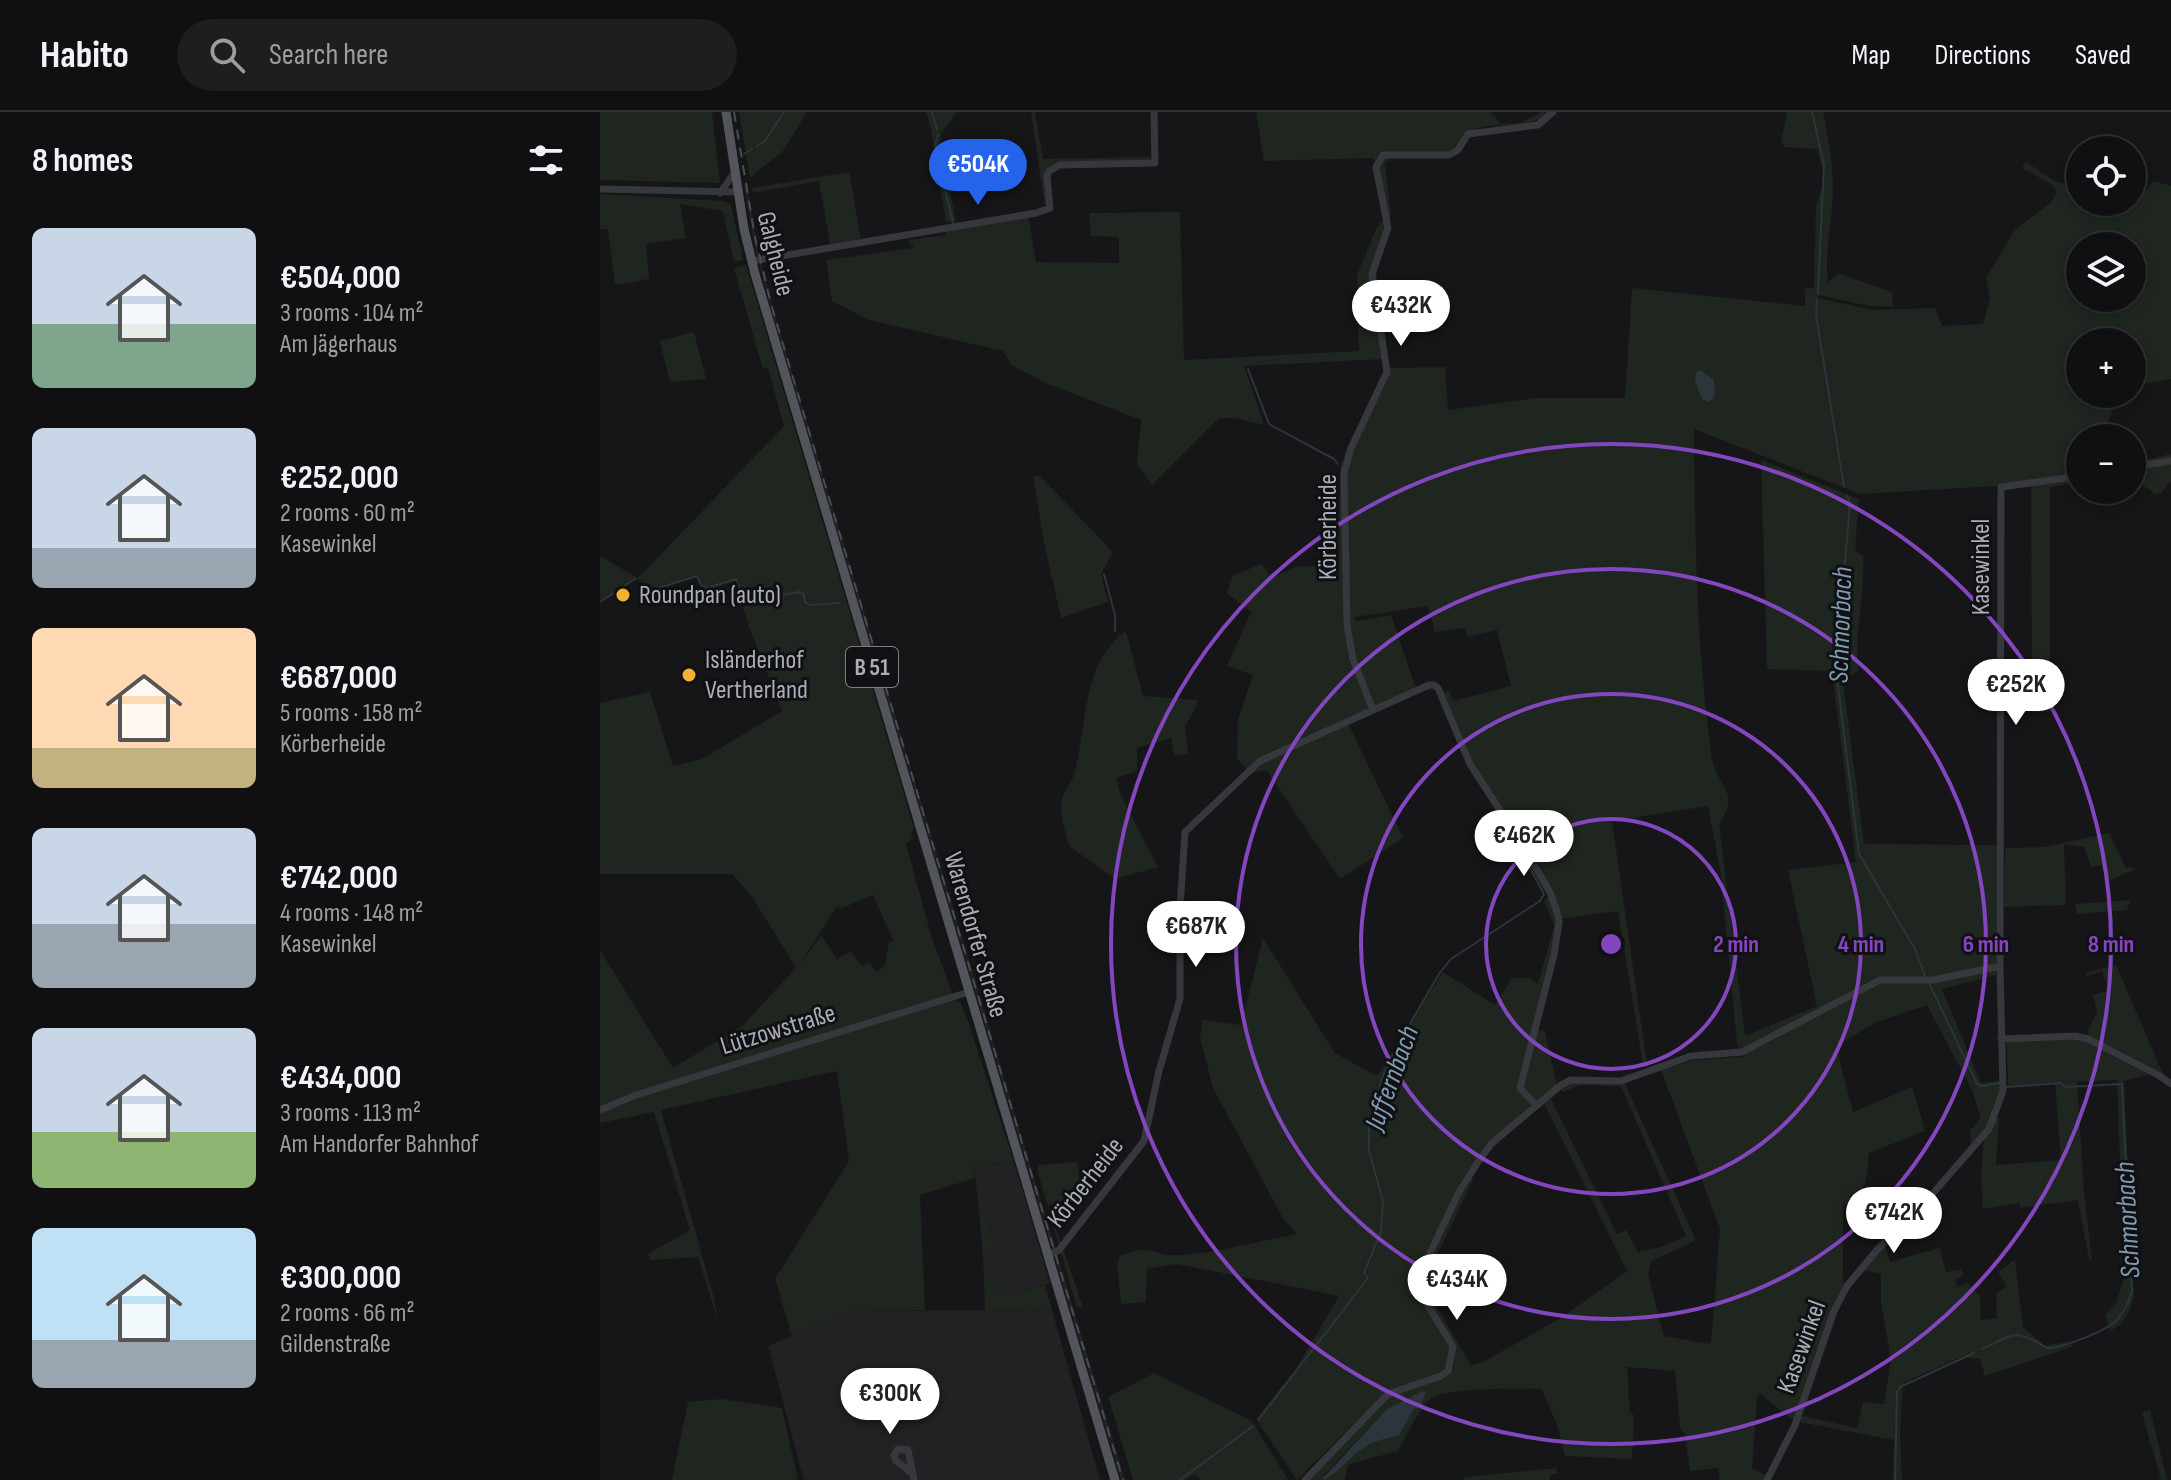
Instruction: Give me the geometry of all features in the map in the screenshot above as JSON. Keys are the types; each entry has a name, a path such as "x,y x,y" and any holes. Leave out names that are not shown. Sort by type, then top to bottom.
{"main road":[{"name":"Galgheide","path":"726,112 752,261 793,403"},
{"name":"Warendorfer Straße","path":"793,403 1115,1480"}],"street":[{"path":"752,261 1036,213 1050,208 1047,176 1049,171 1060,165 1155,163 1154,112"},
{"name":"Körberheide","path":"1373,710 1353,659 1347,625 1344,473 1351,448 1387,372 1372,274 1388,228 1376,167 1383,155 1449,155 1458,150 1468,134 1538,125 1553,112"},
{"path":"720,193 735,171"},
{"path":"600,189 738,192"},
{"path":"2146,465 2171,461"},
{"name":"Kasewinkel","path":"1767,1480 1795,1425 1834,1311 1847,1286 1989,1129 2003,1091 2000,966 2001,487 2066,478"},
{"name":"Körberheide","path":"1049,1255 1059,1250 1144,1141 1159,1071 1180,999 1180,908 1185,832 1260,761 1429,685 1438,688 1470,764 1550,892 1557,912 1557,933 1520,1088 1536,1105"},
{"path":"1305,1480 1388,1394 1448,1371 1453,1347 1420,1292 1421,1272 1459,1192 1478,1162 1492,1143 1536,1105 1571,1080 1621,1081 1691,1056 1742,1052 1880,980 1933,980 2000,966"},
{"name":"Lützowstraße","path":"600,1110 650,1091 969,992"},
{"path":"2001,1039 2075,1036 2088,1039 2171,1084"}],"shaded area":[{"path":"600,112 712,112 720,183 600,180"},
{"path":"739,112 807,112 783,151 750,178"},
{"path":"926,112 957,112 942,132 940,144 956,221 946,222"},
{"path":"1031,112 1035,112 1043,159 1151,157 1151,160 1051,166 1045,207"},
{"path":"1256,112 1491,112 1501,124 1521,123 1541,112 1550,112 1530,122 1520,124 1480,127 1465,136 1449,153 1388,152 1389,160 1385,163 1391,217 1376,270 1384,359 1244,366 1264,425 1235,418 1219,418 1152,485 1137,464 1141,420 1046,383 1011,365 1003,351 869,320 832,301 826,260 914,248 908,240 946,235 944,230 1028,215 1036,262 1119,263 1119,237 1091,236 1089,213 1180,212 1184,360 1359,351 1357,275 1377,227 1388,215 1379,167 1373,158 1264,161"},
{"path":"1787,112 1823,112 1833,178 1828,283 1838,273 1892,292 1893,307 1869,306 1818,295 1818,298 1873,310 1935,308 1942,326 1983,324 1990,297 1986,278 2014,231 2051,202 2057,193 2051,184 2022,168 2026,162 2054,181 2066,184 2066,216 2146,216 2146,190 2154,181 2171,186 2171,379 2146,383 2146,328 2066,328 2066,408 2114,408 2107,424 2066,424 2066,484 2050,487 2050,712 2032,712 2031,484 1860,494 1694,429 1697,578 1704,690 1712,759 1728,798 1719,824 1745,1036 1817,1006 1788,870 1856,862 1832,671 1767,669 1761,460 1859,499 1855,550 1863,556 1863,571 1857,643 1858,672 1850,676 1842,674 1864,844 1998,845 1996,975 1942,989 1981,1083 2002,1081 1996,1118 1999,1118 1996,1165 2061,1160 2055,1083 2008,1087 2007,1042 2073,1038 2088,1041 2151,1074 2124,1081 2134,1295 2131,1307 2124,1321 2110,1331 2105,1315 2116,1304 2124,1277 2117,1080 2077,1082 2092,1260 2089,1259 2078,1200 2020,1208 2019,1203 1983,1209 1981,1174 1984,1140 1974,1147 1970,1131 1981,1118 1972,1090 1927,1005 1874,1023 1836,1047 1853,1112 1912,1087 1925,1131 1869,1153 1865,1184 1858,1196 1843,1206 1843,1286 1793,1420 1760,1394 1757,1396 1752,1468 1767,1476 1764,1480 1720,1480 1718,1468 1690,1471 1685,1434 1680,1428 1675,1371 1627,1367 1630,1413 1634,1415 1632,1459 1565,1456 1557,1425 1542,1389 1482,1389 1436,1396 1424,1406 1398,1451 1349,1464 1344,1480 1325,1480 1366,1446 1399,1436 1422,1391 1387,1409 1323,1476 1323,1480 1307,1480 1389,1395 1447,1375 1454,1347 1422,1291 1422,1273 1471,1177 1473,1180 1429,1272 1425,1287 1471,1365 1483,1362 1561,1318 1627,1271 1544,1103 1551,1099 1617,1234 1626,1230 1638,1252 1661,1247 1686,1236 1621,1086 1581,1085 1562,1092 1560,1089 1572,1082 1624,1082 1695,1241 1651,1261 1648,1274 1664,1336 1711,1344 1720,1229 1661,1070 1694,1060 1743,1057 1737,1043 1721,875 1708,806 1612,821 1647,1064 1643,1065 1618,911 1561,919 1557,904 1470,759 1442,693 1449,691 1453,701 1511,686 1497,630 1468,637 1464,628 1435,632 1428,606 1355,617 1356,621 1391,615 1416,689 1347,721 1403,838 1340,879 1267,771 1250,772 1237,759 1238,719 1253,675 1227,666 1251,612 1227,593 1232,576 1261,564 1272,578 1298,566 1337,567 1341,464 1385,368 1445,367 1448,410 1536,398 1625,398 1632,288 1805,306 1805,289 1814,288 1816,205 1825,179 1817,149 1784,147 1781,141"},
{"path":"849,172 861,239 830,244 819,181 753,193 752,188"},
{"path":"747,184 760,260 777,322 1125,1480 1121,1480 773,317 756,253 744,185"},
{"path":"600,194 723,201 731,205 743,260 734,262 723,211 680,204 686,238 646,244 649,279 615,285 608,229 600,229"},
{"path":"746,265 914,828 911,834 913,839 906,844 931,935 955,1001 960,1002 968,1021 1014,1162 974,1165 975,1178 920,1195 925,1310 850,1311 792,1336 775,1279 849,1161 837,1071 661,1110 718,1321 698,1257 650,1260 648,1254 690,1230 654,1112 600,1123 600,950 673,1068 742,1026 796,968 753,898 732,874 600,874 600,703 650,692 673,766 702,759 782,711 749,627 736,581 707,590 696,577 653,589 637,579 600,600 600,556 638,578 784,426 768,368 763,369 734,268","holes":["873,895 893,940 889,943 885,966 876,972 870,962 862,966 851,951 837,959 821,935 797,969 837,906 840,909"]},
{"path":"694,332 706,379 670,382 660,341"},
{"path":"1700,370 1714,380 1715,395 1710,402 1702,399 1695,380"},
{"path":"2171,454 2171,480 2161,493 2155,494 2146,487 2146,460"},
{"path":"1033,475 1040,476 1113,552 1101,574 1108,602 1061,618"},
{"path":"1126,631 1143,696 1197,700 1196,708 1185,726 1188,754 1174,755 1171,738 1137,748 1137,771 1116,778 1121,796 1158,867 1115,879 1069,846 1061,803 1074,775 1093,678 1111,644"},
{"path":"2109,833 2126,868 2134,870 2106,882 2101,865 2091,867 2084,847 2064,844 2066,905 2004,907 2005,848 2044,847"},
{"path":"1549,896 1556,913 1556,933 1534,1029 1545,1031 1557,1086 1491,1141 1419,1272 1419,1295 1451,1348 1447,1370 1386,1392 1297,1480 1256,1419 1297,1367 1339,1296 1177,1264 1147,1269 1146,1302 1121,1304 1117,1264 1120,1256 1130,1252 1146,1250 1171,1255 1195,1254 1297,1234 1284,1220 1213,1088 1200,1037 1203,1020 1241,1025 1263,938 1335,1053 1377,1076 1443,972 1495,1005 1512,978 1529,978 1538,984 1554,926 1544,900"},
{"path":"2131,900 2127,910 2077,914 2075,904"},
{"path":"2116,965 2163,1074 2089,1037 2088,1030 2097,1013 2093,995 2109,990 2102,971 2087,976 2086,973"},
{"path":"1014,1162 1050,1283 1022,1291 998,1292 996,1277 984,1280 983,1256 996,1252 986,1211 978,1201 974,1165"},
{"path":"1077,1162 1081,1190 1076,1187 1071,1189 1075,1202 1048,1205 1083,1307 1077,1308 1037,1169 1039,1165"},
{"path":"978,1201 986,1211 996,1253 983,1256"},
{"path":"1885,1246 1890,1262 1940,1248 1946,1272 1961,1269 1964,1274 1955,1280 1958,1287 1967,1283 1980,1296 1981,1320 1997,1318 1996,1294 2007,1286 1998,1272 2015,1260 2023,1327 2045,1346 2070,1341 2072,1347 1985,1376 1980,1359 1961,1357 1903,1383 1900,1434 1902,1480 1893,1480 1894,1440 1799,1422 1801,1416 1857,1428 1863,1402 1884,1404 1891,1359 1881,1303 1881,1274 1863,1270"},
{"path":"997,1276 998,1292 1022,1291 1045,1285 1052,1310 985,1310 984,1280"},
{"path":"1052,1310 1100,1480 804,1480 768,1346 850,1311"},
{"path":"1154,1373 1252,1421 1288,1480 1200,1480 1195,1474 1185,1480 1133,1480 1108,1397"},
{"path":"1422,1391 1426,1392 1421,1405 1413,1410 1399,1436 1367,1446 1325,1480 1322,1479 1387,1409"},
{"path":"722,1399 782,1408 798,1480 672,1480 688,1402"},
{"path":"2150,1409 2167,1480 2161,1480 2142,1413"},
{"path":"1556,1468 1558,1473 1550,1475 1550,1480 1463,1480 1465,1477"}],"waterway":[{"path":"757,146 765,141 784,112"},
{"path":"932,112 937,130"},
{"name":"Schmorbach","path":"1812,112 1824,164 1818,294"},
{"path":"938,135 935,146 953,223"},
{"path":"744,154 752,149"},
{"name":"Schmorbach","path":"1817,300 1816,315 1844,487"},
{"path":"1248,369 1269,424 1338,464"},
{"name":"Schmorbach","path":"1847,496 1850,503 1836,670 1859,854 1915,949 1925,976"},
{"path":"1104,574 1115,615 1115,631"},
{"path":"649,591 697,576 706,588 736,579 744,601 800,592 810,605 839,603"},
{"path":"600,602 635,579"},
{"path":"1499,817 1535,877"},
{"name":"Juffernbach","path":"1259,1419 1368,1278 1364,1273 1381,1231 1383,1201 1369,1151 1369,1123 1383,1076 1398,1044 1451,959 1540,901 1544,894 1535,877"},
{"name":"Schmorbach","path":"1930,985 1977,1084 1999,1083"},
{"name":"Schmorbach","path":"1982,1349 2014,1335 2047,1348 2084,1338 2117,1320 2132,1291 2122,1084 2066,1087 2061,1083 2007,1087"},
{"name":"Schmorbach","path":"1895,1480 1897,1392 1900,1387 1974,1353"},
{"name":"Juffernbach","path":"1180,1480 1253,1426"}],"railway":[{"path":"734,112 755,237 771,304 1123,1480"}],"place":[{"name":"Roundpan (auto)","path":"623,595"},
{"name":"Isländerhof Vertherland","path":"689,675"}]}
